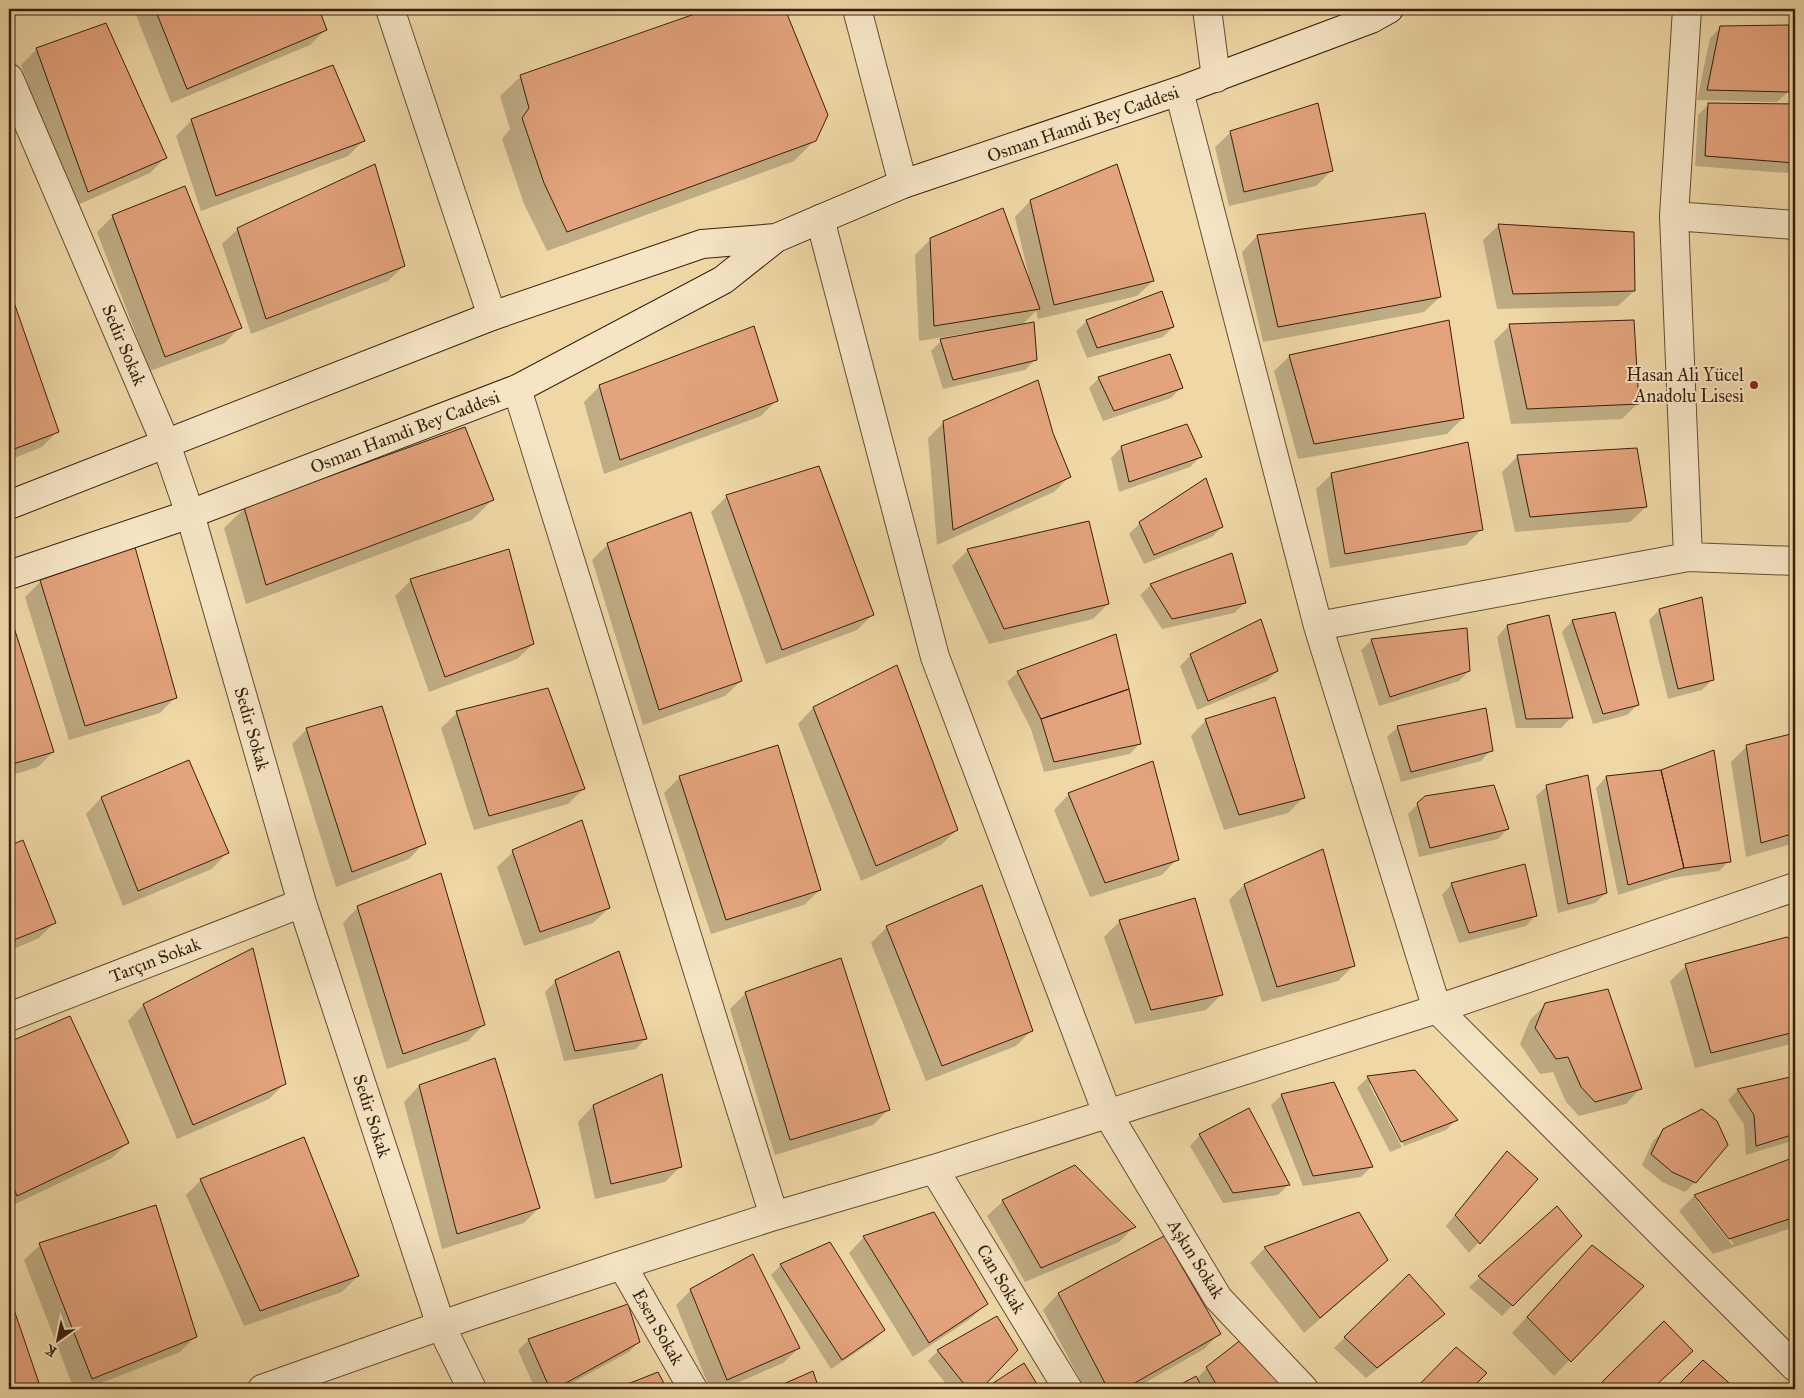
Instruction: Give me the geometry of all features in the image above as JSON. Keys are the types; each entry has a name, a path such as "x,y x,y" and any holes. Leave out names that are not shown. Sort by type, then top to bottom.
{"street":[{"path":"390,9 492,316"},
{"path":"856,9 903,184"},
{"path":"1207,9 1216,78"},
{"name":"Osman Hamdi Bey Caddesi","path":"9,575 190,514 517,389 723,280 776,238 903,184 1216,78 1370,19 1389,9"},
{"path":"1687,9 1674,216 1688,557"},
{"name":"Sedir Sokak","path":"10,83 166,444 190,514 302,903 441,1326 472,1389"},
{"path":"1179,91 1318,626 1437,1009 1795,1367"},
{"path":"1674,216 1795,225"},
{"name":"Aşkın Sokak","path":"820,219 935,657 1107,1113 1218,1298 1304,1389"},
{"name":"Osman Hamdi Bey Caddesi","path":"9,504 492,316 702,244 776,238"},
{"path":"517,389 774,1216"},
{"path":"1318,626 1688,557 1795,561"},
{"path":"262,1389 622,1265 774,1216 934,1169 1437,1009 1795,887"},
{"name":"Tarçın Sokak","path":"9,1017 302,903"},
{"name":"Can Sokak","path":"934,1169 1068,1389"},
{"name":"Esen Sokak","path":"622,1265 693,1389"}],"building":[{"path":"155,9 319,9 327,30 187,89"},
{"path":"709,9 785,9 828,115 816,141 567,232 544,183 522,118 529,108 520,75"},
{"path":"106,23 167,158 88,192 36,48"},
{"path":"1789,25 1789,92 1707,90 1720,26"},
{"path":"333,65 365,141 216,196 191,119"},
{"path":"1318,103 1333,171 1244,192 1230,131"},
{"path":"1708,103 1795,104 1795,163 1705,156"},
{"path":"375,164 405,266 266,319 237,228"},
{"path":"1117,164 1154,281 1054,305 1030,200"},
{"path":"185,186 242,328 165,357 112,215"},
{"path":"1003,208 1040,309 934,326 930,238"},
{"path":"1425,213 1441,297 1278,327 1257,235"},
{"path":"1498,224 1634,232 1635,291 1513,294"},
{"path":"9,288 59,432 9,451"},
{"path":"1162,291 1174,327 1097,348 1086,320"},
{"path":"1449,320 1464,418 1314,444 1289,355"},
{"path":"1634,320 1639,404 1527,409 1509,324"},
{"path":"1034,322 1037,360 953,380 940,339"},
{"path":"754,326 778,401 620,460 599,385"},
{"path":"1170,354 1183,388 1114,411 1098,377"},
{"path":"1038,380 1053,433 1071,477 953,530 943,421"},
{"path":"1187,424 1202,457 1129,482 1121,446"},
{"path":"465,427 494,500 266,585 244,507"},
{"path":"1468,442 1483,530 1345,554 1331,473"},
{"path":"1637,448 1647,507 1530,517 1517,455"},
{"path":"819,466 874,615 782,650 726,495"},
{"path":"1206,478 1223,527 1154,555 1139,522"},
{"path":"691,512 742,681 659,710 607,543"},
{"path":"1089,521 1109,604 1004,629 967,549"},
{"path":"135,547 177,698 85,726 40,580"},
{"path":"509,549 534,644 445,677 410,579"},
{"path":"1232,553 1246,603 1172,619 1150,584"},
{"path":"1702,597 1714,680 1678,689 1659,609"},
{"path":"9,612 54,752 9,765"},
{"path":"1615,612 1639,705 1603,714 1572,620"},
{"path":"1549,615 1573,718 1526,719 1507,625"},
{"path":"1261,619 1278,671 1208,701 1190,654"},
{"path":"1467,628 1470,671 1390,697 1371,639"},
{"path":"1116,634 1129,689 1041,719 1017,671"},
{"path":"897,665 958,830 876,866 813,707"},
{"path":"548,688 585,789 489,816 456,711"},
{"path":"1129,689 1141,744 1054,762 1041,719"},
{"path":"1275,697 1305,798 1239,815 1205,719"},
{"path":"382,706 426,844 352,872 306,728"},
{"path":"1486,708 1493,751 1411,772 1397,726"},
{"path":"1795,733 1795,833 1761,843 1746,745"},
{"path":"778,745 821,890 726,920 679,776"},
{"path":"1714,750 1731,862 1684,868 1661,770"},
{"path":"189,760 229,853 138,891 101,797"},
{"path":"1153,761 1179,860 1105,883 1068,793"},
{"path":"1661,770 1684,868 1628,885 1606,776"},
{"path":"1588,775 1607,893 1568,904 1546,785"},
{"path":"1494,785 1509,829 1430,848 1417,803 1425,796"},
{"path":"582,820 610,908 540,932 512,850"},
{"path":"23,840 56,923 9,942 9,846"},
{"path":"1323,849 1355,966 1277,987 1244,884"},
{"path":"1525,864 1537,916 1469,933 1451,883"},
{"path":"441,873 485,1025 403,1054 357,906"},
{"path":"982,885 1033,1031 942,1066 886,926"},
{"path":"1195,898 1223,995 1151,1010 1119,920"},
{"path":"1787,937 1795,943 1795,1032 1711,1053 1685,964"},
{"path":"253,948 286,1084 193,1125 143,1004"},
{"path":"619,951 647,1039 575,1051 555,980"},
{"path":"841,958 890,1110 790,1140 745,992"},
{"path":"1608,989 1642,1089 1595,1102 1581,1087 1568,1057 1556,1059 1535,1028 1545,1003"},
{"path":"70,1016 129,1143 17,1196 9,1176 9,1042"},
{"path":"495,1058 540,1208 457,1234 419,1085"},
{"path":"1415,1070 1458,1120 1401,1142 1367,1076"},
{"path":"662,1074 682,1167 611,1184 593,1105"},
{"path":"1795,1076 1795,1134 1756,1146 1754,1115 1737,1089"},
{"path":"1334,1082 1373,1167 1313,1176 1281,1094"},
{"path":"1249,1108 1290,1185 1233,1193 1199,1134"},
{"path":"1702,1109 1717,1121 1728,1145 1696,1183 1672,1172 1651,1154 1663,1129"},
{"path":"304,1137 359,1276 260,1311 200,1179"},
{"path":"1507,1151 1538,1179 1480,1244 1455,1215"},
{"path":"1795,1157 1795,1217 1729,1239 1694,1195"},
{"path":"1075,1165 1136,1227 1041,1268 1002,1200"},
{"path":"156,1205 197,1337 92,1379 39,1243"},
{"path":"1557,1206 1582,1236 1513,1306 1478,1276"},
{"path":"934,1212 988,1304 929,1343 863,1236"},
{"path":"1359,1212 1388,1260 1320,1318 1264,1247"},
{"path":"1164,1236 1221,1334 1124,1389 1108,1389 1058,1293"},
{"path":"830,1242 885,1330 842,1360 780,1264"},
{"path":"1592,1245 1644,1286 1571,1362 1527,1317"},
{"path":"753,1254 800,1348 727,1380 690,1289"},
{"path":"1409,1274 1445,1314 1377,1368 1344,1337"},
{"path":"9,1295 41,1389 9,1389"},
{"path":"628,1304 640,1342 555,1389 550,1389 528,1339"},
{"path":"997,1316 1018,1350 981,1389 968,1389 937,1350"},
{"path":"1664,1321 1693,1351 1652,1389 1609,1389 1602,1382"},
{"path":"1242,1339 1290,1389 1219,1389 1206,1367"},
{"path":"1456,1347 1487,1373 1471,1389 1415,1389"},
{"path":"1703,1360 1736,1389 1674,1389"},
{"path":"1024,1363 1040,1389 984,1389"},
{"path":"813,1371 819,1389 772,1389"},
{"path":"658,1372 667,1389 615,1389"},
{"path":"1196,1376 1203,1389 1172,1389"}],"place":[{"name":"Hasan Ali Yücel Anadolu Lisesi","path":"1754,385"}]}
